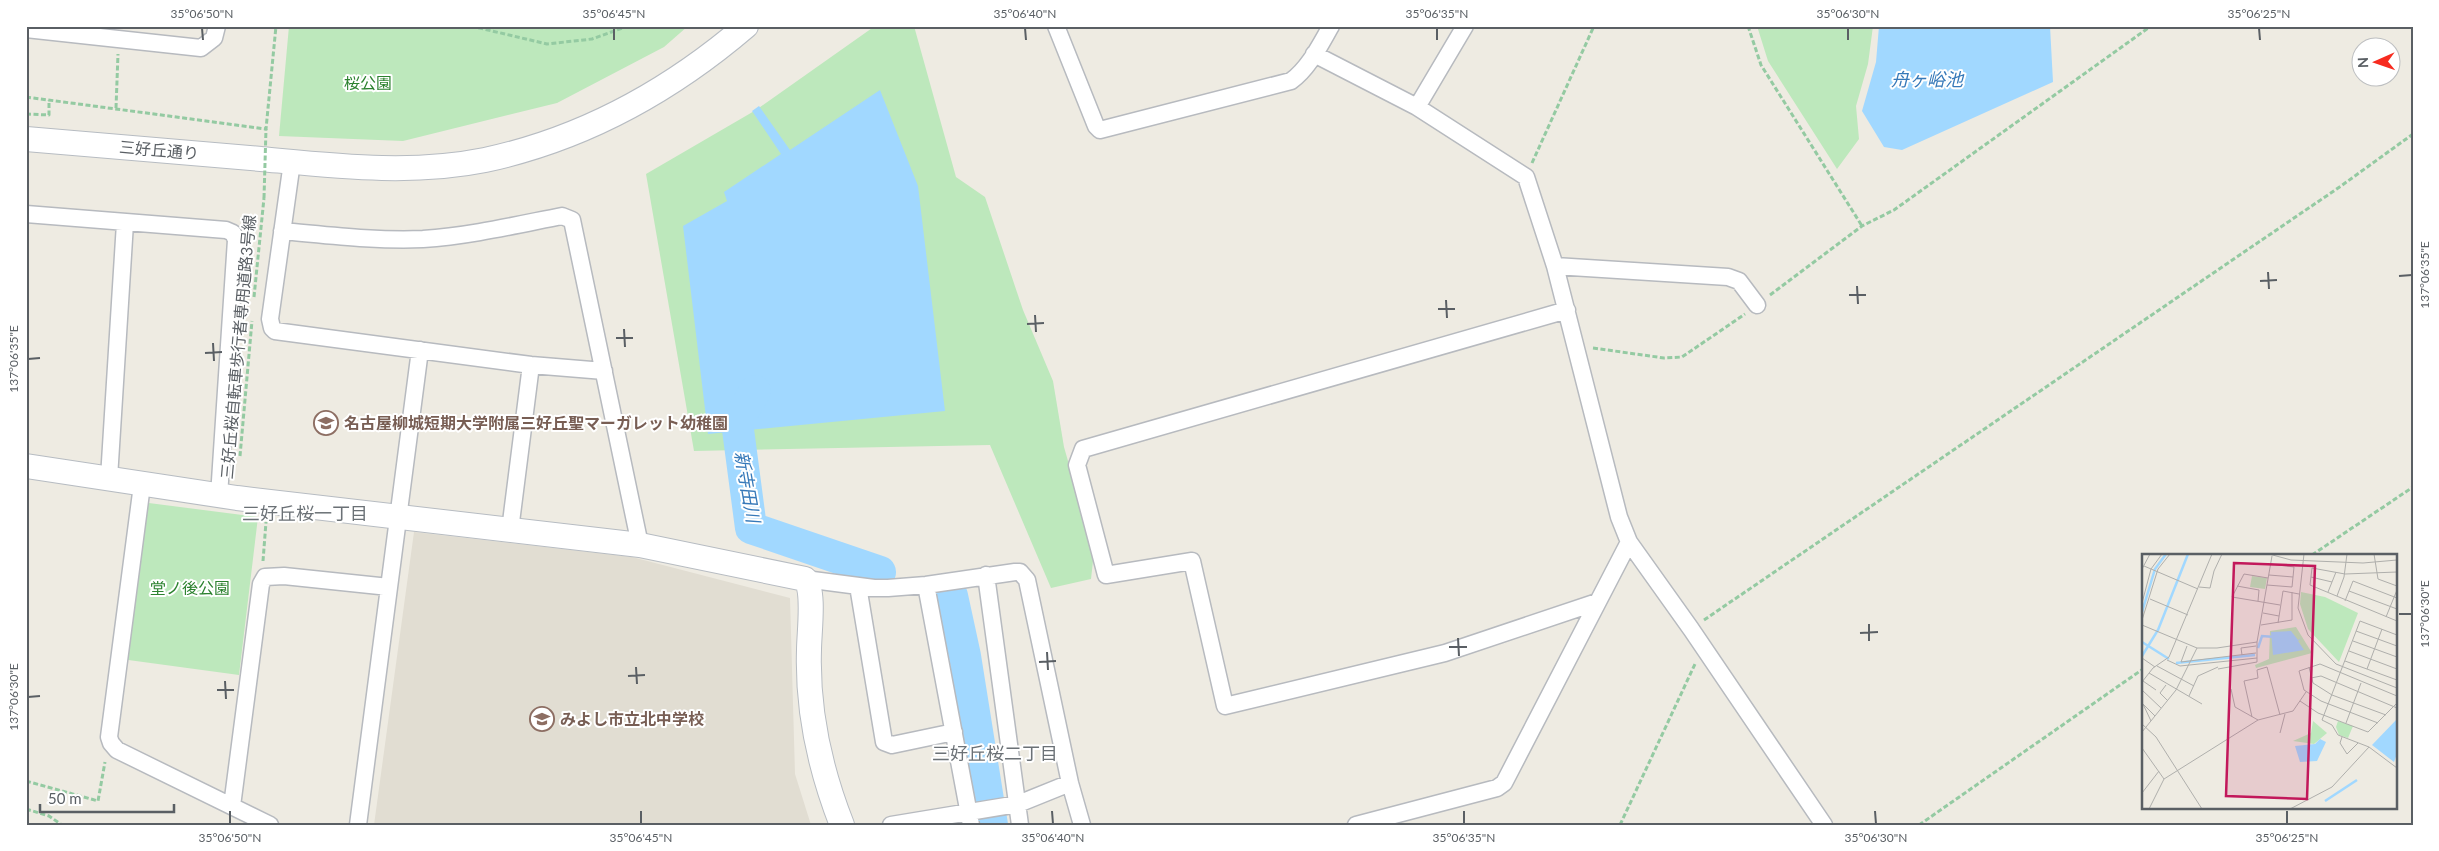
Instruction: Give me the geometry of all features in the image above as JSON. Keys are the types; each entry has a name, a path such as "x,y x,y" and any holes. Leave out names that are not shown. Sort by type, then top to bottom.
{"street":[{"path":"26,29 119,33 201,48 214,38 217,26"},
{"name":"三好丘通り","path":"26,138 365,168 423,167 484,160 531,148 597,123 654,95 721,48 746,26"},
{"path":"1060,27 1096,126 1100,130 1291,81 1314,54 1331,26"},
{"path":"1417,107 1465,26"},
{"path":"1314,54 1417,107 1526,177 1555,266 1619,517 1628,542 1691,629 1824,825"},
{"path":"292,162 270,319 272,328 275,331 531,365 604,371"},
{"path":"26,214 226,230 233,233 236,240 219,496"},
{"path":"282,231 374,239 423,239 464,234 562,216 574,222 640,545"},
{"path":"109,478 125,223"},
{"path":"1555,266 1728,277 1739,281 1757,305"},
{"path":"1567,310 1083,450 1077,465 1106,575 1192,561 1225,706 1444,653 1597,602"},
{"path":"358,825 420,350"},
{"path":"510,530 531,365"},
{"path":"26,466 219,496 640,545 805,580 874,588 926,585 986,575 1020,572 1027,580 1070,783 1082,825"},
{"path":"142,485 109,737 111,743 117,750 270,825"},
{"path":"1356,825 1497,788 1504,783 1628,542"},
{"path":"986,575 1020,825"},
{"path":"232,806 261,584 265,577 278,576 388,587"},
{"path":"805,580 810,589 808,653 814,728 822,764 842,825"},
{"path":"926,585 970,818"},
{"path":"858,586 884,742 892,745 954,732"},
{"path":"891,825 970,818 1018,804 1070,783"}],"path":[{"name":"三好丘桜自転車歩行者専用道路3号線","path":"254,303 264,198 266,129 276,26"},
{"path":"471,26 547,44 592,39 628,26"},
{"path":"1526,177 1594,26"},
{"path":"1748,26 1761,65 1862,226"},
{"path":"1576,346 1664,358 1682,358 1757,305 1862,226 1894,210 2151,26"},
{"path":"116,108 119,33"},
{"path":"26,97 266,129"},
{"path":"26,114 49,115 50,100"},
{"path":"1691,629 2341,186 2413,134"},
{"name":"三好丘桜自転車歩行者専用道路3号線","path":"240,459 253,312"},
{"path":"2313,554 2413,487"},
{"path":"261,584 266,522 275,523"},
{"path":"1620,825 1703,647"},
{"path":"1919,825 2142,670"},
{"path":"26,781 98,801 109,737"},
{"path":"26,809 49,816 62,825"}],"shaded area":[{"path":"414,532 632,557 790,598 795,774 811,825 374,825"}],"green space":[{"name":"桜公園","path":"289,26 688,26 664,47 557,103 403,141 279,136"},
{"path":"875,26 914,26 956,177 985,197 1023,310 1053,381 1064,447 1094,552 1091,579 1051,588 990,445 694,451 646,174 756,110"},
{"path":"1757,26 1873,26 1868,64 1856,106 1859,139 1837,169 1768,61"},
{"name":"堂ノ後公園","path":"141,502 258,517 239,675 121,659"}],"water":[{"name":"舟ヶ峪池","path":"1879,26 2050,26 2053,82 1902,150 1884,147 1862,111 1876,62"},
{"path":"880,90 918,186 945,411 708,434 683,226 727,201 724,192 781,154 752,111 759,106 790,150"}],"waterway":[{"name":"新寺田川","path":"755,391 737,422 751,528 880,572"},
{"name":"新寺田川","path":"952,596 965,656 992,825"}],"place":[{"name":"名古屋柳城短期大学附属三好丘聖マーガレット幼稚園","path":"326,423"},
{"name":"みよし市立北中学校","path":"542,719"}],"district":[{"name":"三好丘桜一丁目","path":"305,514"},
{"name":"三好丘桜二丁目","path":"995,754"}]}
